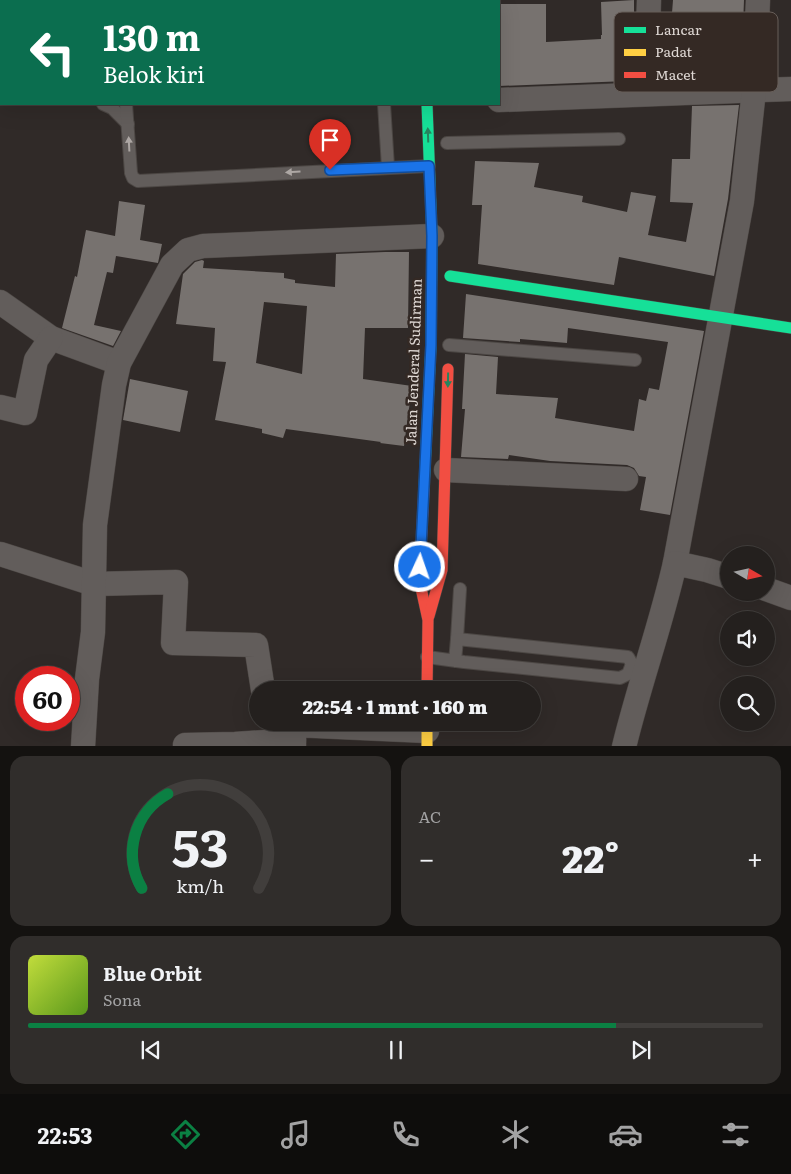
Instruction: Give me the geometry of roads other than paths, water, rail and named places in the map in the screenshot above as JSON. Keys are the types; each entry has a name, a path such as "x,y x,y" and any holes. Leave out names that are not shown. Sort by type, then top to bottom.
{"main road":[{"name":"Jalan Jenderal Sudirman","path":"427,105 432,236 431,345 420,567 421,588 428,620 427,681"},
{"path":"447,138 448,158"},
{"path":"450,276 791,328"},
{"name":"Jalan Jenderal Sudirman","path":"428,620 442,570 449,340"}],"street":[{"path":"778,89 791,89"},
{"path":"500,100 700,92"},
{"path":"624,746 635,702 661,620 675,563 742,201 754,92"},
{"path":"83,746 87,679 93,632 95,525 114,384 119,363 172,265 188,250 203,246 432,236"},
{"path":"0,302 51,338 119,363"},
{"path":"0,406 25,413 36,360 51,338"},
{"path":"446,470 626,479"},
{"path":"0,554 94,584 176,582 173,643 256,645 262,681"},
{"path":"675,563 720,574"},
{"path":"775,592 791,598"},
{"path":"185,746 267,732 294,743 294,725 427,733"}],"lane":[{"path":"105,105 112,108 128,124"},
{"path":"126,105 131,173 133,178 138,181 429,166"},
{"path":"384,105 388,167"},
{"path":"447,138 619,139"},
{"path":"449,340 635,360"},
{"path":"455,661 460,589"},
{"path":"427,657 620,678 628,674 632,664 628,657 457,639"}]}
